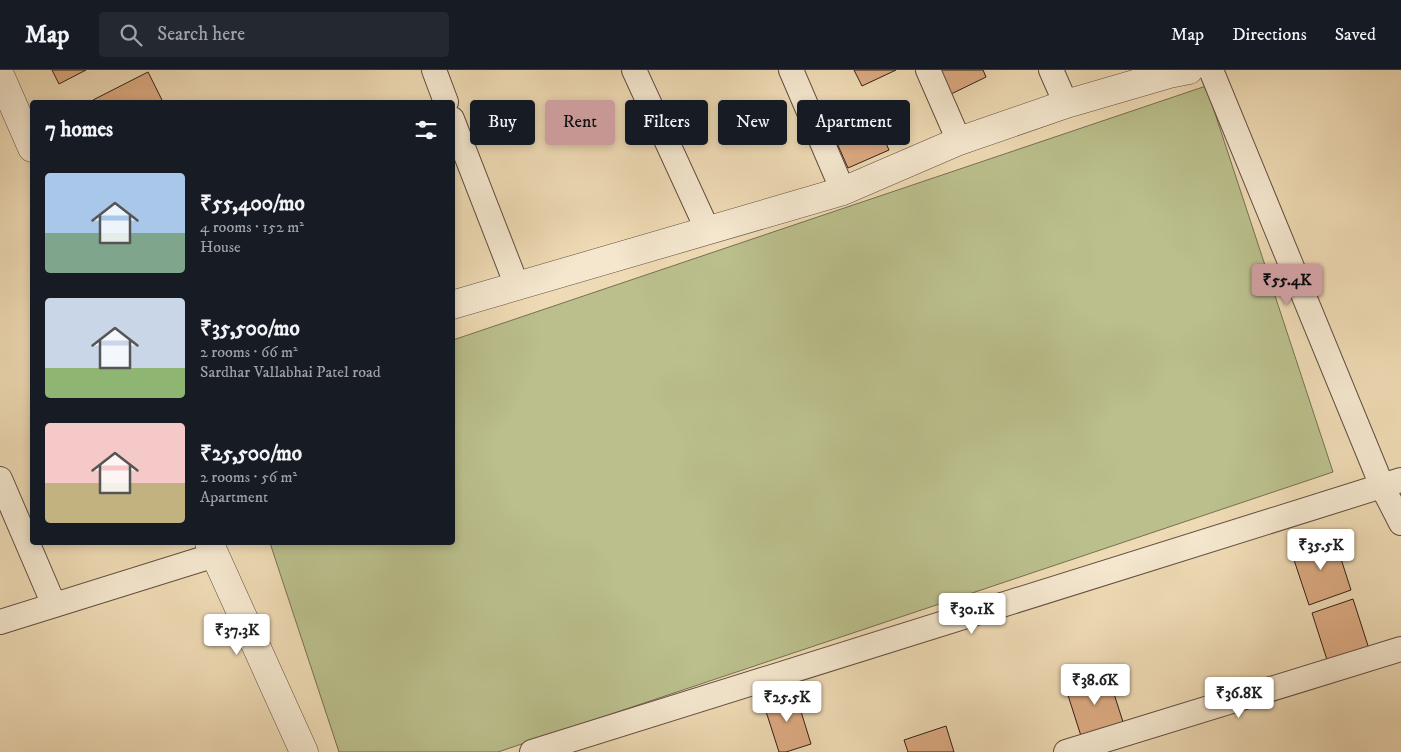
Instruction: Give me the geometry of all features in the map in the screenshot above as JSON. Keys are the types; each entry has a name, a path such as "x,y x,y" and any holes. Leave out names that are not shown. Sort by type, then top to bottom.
{"street":[{"path":"434,70 445,100"},
{"path":"634,70 708,231"},
{"path":"791,70 843,192"},
{"path":"928,70 959,142"},
{"path":"1051,70 1066,104"},
{"path":"455,304 843,192 959,142 1066,104 1189,70"},
{"path":"1211,70 1391,483 1401,523"},
{"path":"0,75 30,143"},
{"path":"455,127 517,286"},
{"path":"0,479 54,605"},
{"path":"532,752 1391,483"},
{"path":"0,622 54,605 212,549 304,752"},
{"path":"1066,752 1401,649"}],"green space":[{"path":"1206,86 1333,472 498,752 339,752 271,545 455,545 455,339"}],"building":[{"path":"52,70 86,70 59,84"},
{"path":"854,70 896,70 862,86"},
{"path":"935,70 983,70 986,77 947,96"},
{"path":"148,72 162,100 93,100"},
{"path":"838,145 887,145 889,150 848,168"},
{"path":"1334,537 1351,590 1309,605 1291,551"},
{"path":"1353,599 1370,652 1329,666 1312,613"},
{"path":"1107,672 1124,725 1082,739 1065,686"},
{"path":"795,692 811,744 786,752 779,752 763,702"},
{"path":"946,726 954,752 908,752 904,740"}]}
